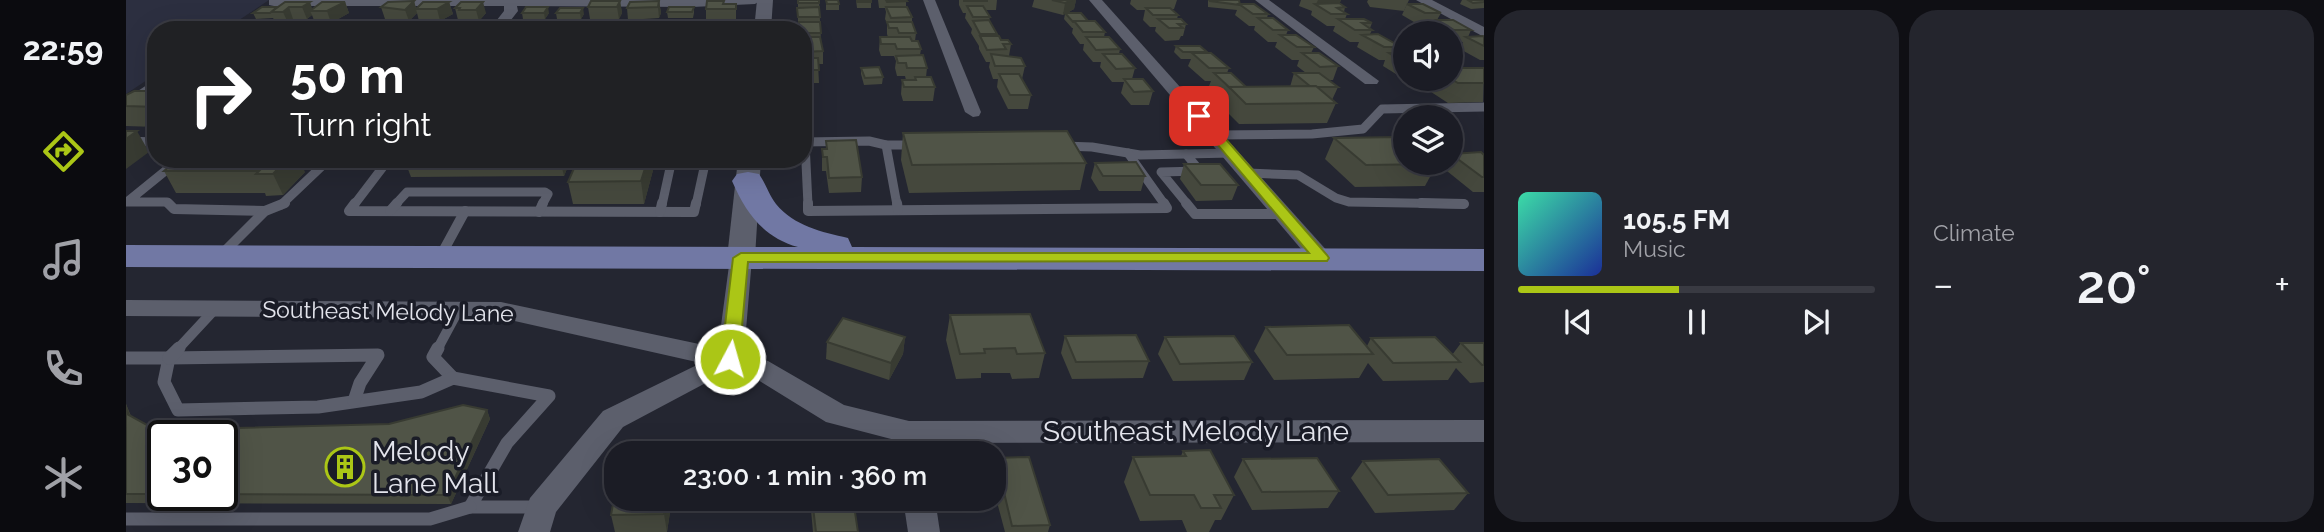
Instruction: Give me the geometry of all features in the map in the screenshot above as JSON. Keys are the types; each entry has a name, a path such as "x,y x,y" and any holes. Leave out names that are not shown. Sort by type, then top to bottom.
{"main road":[{"path":"749,170 766,217 782,229 809,240 887,258"},
{"path":"126,256 1484,260"}],"street":[{"path":"274,2 692,3 755,0"},
{"path":"763,21 765,0"},
{"path":"929,0 973,112"},
{"path":"1095,0 1321,258"},
{"path":"1261,0 1371,81"},
{"path":"1422,0 1484,33"},
{"path":"503,21 511,11 509,1"},
{"path":"537,520 613,419 730,359 749,170"},
{"name":"Southeast Melody Lane","path":"126,308 459,309 523,313 730,359 759,368 836,414 907,441"},
{"name":"Southeast Melody Lane","path":"962,441 1484,431"},
{"path":"921,511 924,532"}],"lane":[{"path":"126,104 147,91"},
{"path":"1216,135 1312,134 1363,129 1382,109 1484,107"},
{"path":"126,141 147,142"},
{"path":"812,142 869,141 886,145 928,145"},
{"path":"886,145 898,210"},
{"path":"1053,145 1092,147 1128,153 1231,153"},
{"path":"806,168 808,211 1167,208 1128,153"},
{"path":"1186,154 1200,171 1161,172 1195,214 1284,214"},
{"path":"126,202 169,168"},
{"path":"126,202 167,202 174,209 265,211 284,205 320,168"},
{"path":"382,168 349,211 694,212 704,168"},
{"path":"660,212 670,168"},
{"path":"1248,173 1288,172 1303,176 1336,200 1349,202 1464,204"},
{"path":"390,211 407,192 545,192 548,194 539,212"},
{"path":"220,256 265,211"},
{"path":"440,257 466,211"},
{"path":"216,308 169,358 164,382 178,410 318,407 421,392 453,378 549,396 507,443 470,507"},
{"path":"453,378 433,356 459,309"},
{"path":"126,358 378,355 360,383 354,401"},
{"path":"126,519 430,519 470,507 537,520"}],"shaded area":[{"path":"126,0 269,0 238,21 147,21 147,80 126,94"}],"building":[{"path":"798,0 819,0 819,3 798,3"},
{"path":"826,0 838,0 839,4 827,4"},
{"path":"1239,0 1240,5 1210,1"},
{"path":"1468,0 1484,0 1484,2 1473,3"},
{"path":"414,1 405,10 381,7 388,2"},
{"path":"591,1 620,1 617,7 588,7"},
{"path":"659,1 658,7 627,8 630,2"},
{"path":"707,1 736,4 736,9 706,9"},
{"path":"285,2 310,2 302,7 289,7 283,12 271,12"},
{"path":"322,2 345,2 327,11 310,11"},
{"path":"423,2 449,2 437,9 416,9"},
{"path":"461,2 483,2 476,10 455,8"},
{"path":"1339,3 1345,7 1337,8 1347,14 1331,14 1315,4"},
{"path":"1239,4 1254,4 1268,14 1253,14"},
{"path":"1407,4 1423,4 1441,13 1425,13"},
{"path":"967,6 983,6 990,17 973,17"},
{"path":"262,7 277,7 270,13 253,13"},
{"path":"526,7 548,7 544,13 522,13"},
{"path":"669,7 694,7 692,12 667,12"},
{"path":"819,7 820,17 798,17 797,8"},
{"path":"886,7 907,7 912,17 891,18"},
{"path":"560,8 583,8 580,13 556,13"},
{"path":"1146,8 1170,8 1178,15 1153,15"},
{"path":"1065,13 1081,13 1088,21 1073,22"},
{"path":"1258,18 1273,18 1288,30 1273,30"},
{"path":"1158,19 1181,19 1186,24 1178,24 1183,28 1169,28"},
{"path":"1338,19 1364,19 1372,23 1362,23 1372,30 1355,30"},
{"path":"989,20 997,34 980,34 973,21"},
{"path":"1074,21 1095,21 1105,32 1083,32"},
{"path":"812,22 820,22 821,33 812,33"},
{"path":"887,22 912,22 916,33 899,33 897,28 889,28"},
{"path":"1378,34 1393,42 1393,47 1384,47 1362,35"},
{"path":"1280,35 1296,35 1314,47 1297,47"},
{"path":"980,36 999,36 1001,40 1008,40 1011,44 1003,44 1006,49 987,50"},
{"path":"1483,36 1484,46 1466,37"},
{"path":"812,37 820,37 823,51 812,52"},
{"path":"880,37 910,37 912,41 918,41 921,49 897,49 895,44 881,44"},
{"path":"1086,37 1109,37 1120,49 1096,50"},
{"path":"1176,46 1200,46 1207,52 1183,52"},
{"path":"1192,53 1211,53 1229,68 1209,68"},
{"path":"1302,53 1319,53 1338,66 1320,67"},
{"path":"991,54 1021,58 1025,66 995,66"},
{"path":"1103,54 1122,54 1135,68 1116,69"},
{"path":"923,55 927,68 907,68 906,63 898,63 896,56"},
{"path":"812,58 818,58 819,70 812,70"},
{"path":"879,67 883,77 865,78 861,68"},
{"path":"1463,68 1484,68 1484,83 1463,83"},
{"path":"1214,73 1231,73 1246,87 1229,87 1231,89"},
{"path":"1294,73 1319,73 1338,87 1311,87"},
{"path":"999,74 1019,74 1031,95 1010,95"},
{"path":"915,77 931,77 935,87 904,87 902,80 916,80"},
{"path":"1124,79 1143,79 1153,91 1134,92"},
{"path":"1316,86 1336,103 1246,104 1229,87"},
{"path":"134,91 147,91 147,107 126,106 126,95"},
{"path":"126,131 137,131 126,139"},
{"path":"1067,131 1086,163 912,165 903,133"},
{"path":"1393,137 1393,165 1366,165 1334,138"},
{"path":"856,140 862,177 829,178 827,157 823,157 822,149 827,149 826,141"},
{"path":"1481,152 1484,155 1484,177 1463,163 1463,153"},
{"path":"1136,162 1145,176 1103,176 1095,163"},
{"path":"1184,164 1220,164 1238,185 1201,185"},
{"path":"168,168 279,168 273,174 256,174 259,171 164,171"},
{"path":"574,168 645,168 641,181 568,182"},
{"path":"1030,314 1045,353 1017,354 1015,348 984,349 985,353 960,354 950,315"},
{"path":"843,318 905,337 891,363 827,342"},
{"path":"1349,325 1373,354 1287,355 1266,327"},
{"path":"1136,335 1149,361 1076,362 1065,336"},
{"path":"1234,336 1252,362 1180,364 1165,337"},
{"path":"1435,337 1460,362 1393,363 1371,338"},
{"path":"1461,343 1484,343 1484,365 1482,365"},
{"name":"Melody Lane Mall","path":"463,405 487,410 447,495 238,494 238,428 389,424"},
{"name":"Melody Lane Mall","path":"126,412 147,425 147,494 126,494"},
{"path":"1210,450 1234,495 1214,495 1221,508 1201,508 1194,495 1150,495 1133,457 1186,456 1183,451"},
{"path":"1029,457 1050,525 1012,526 1006,501 1006,458"},
{"path":"1317,458 1339,491 1262,492 1243,459"},
{"path":"1439,459 1468,493 1388,495 1363,461"},
{"path":"612,511 665,511 664,514 611,515"},
{"path":"813,511 855,511 858,532 816,532"}],"place":[{"name":"Melody Lane Mall","path":"345,467"}],"route":[{"path":"730,359 741,258 1321,258 1199,116"}]}
